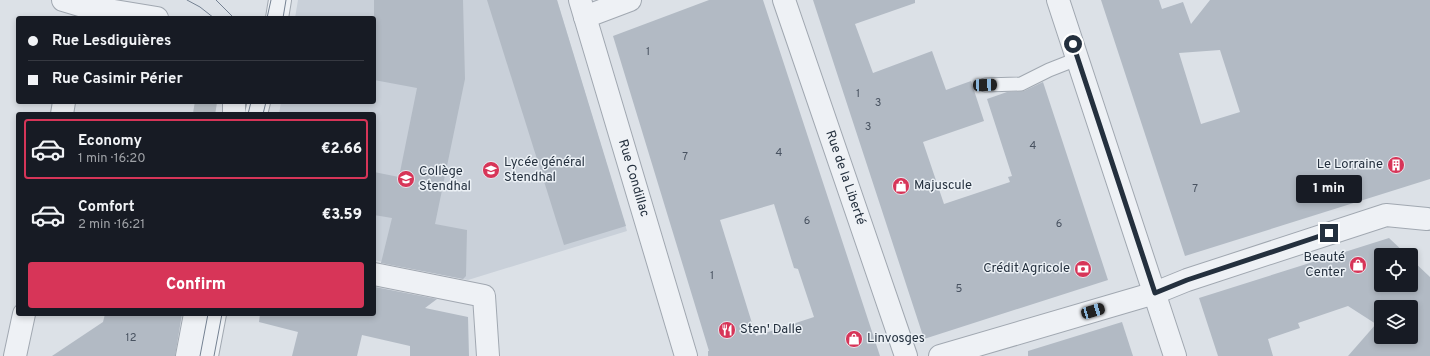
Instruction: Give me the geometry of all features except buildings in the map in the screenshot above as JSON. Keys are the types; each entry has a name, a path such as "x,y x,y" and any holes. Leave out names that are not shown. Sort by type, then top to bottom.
{"street":[{"path":"276,16 280,0"},
{"path":"582,8 630,0"},
{"name":"Rue de la Liberté","path":"784,0 906,356"},
{"path":"1058,0 1175,356"},
{"path":"76,8 141,16"},
{"name":"Rue Condillac","path":"582,8 686,356"},
{"path":"940,356 1155,293 1187,280 1386,215 1427,219"},
{"path":"376,274 484,296 488,356"},
{"path":"15,356 24,316"},
{"path":"187,356 195,316"},
{"path":"207,356 216,316"}],"lane":[{"path":"985,85 1021,84 1049,70 1078,59"}],"shaded area":[{"name":"Lycée général Stendhal","path":"298,0 557,0 627,231 468,280 376,260 376,112 279,112 281,104 376,104 376,16 295,16"}],"tunnel":[{"path":"204,112 206,104"}],"tram line":[{"path":"187,0 200,7 211,16"},
{"path":"216,0 232,16"},
{"path":"267,16 271,0"},
{"path":"283,16 286,0"},
{"path":"248,112 250,104"},
{"path":"264,112 266,104"},
{"path":"200,356 208,316"},
{"path":"214,356 222,316"}],"place":[{"name":"Le Lorraine","path":"1396,165"},
{"name":"Lycée général Stendhal","path":"491,170"},
{"name":"Collège Stendhal","path":"406,179"},
{"name":"Majuscule","path":"901,186"},
{"name":"Beauté Center","path":"1358,265"},
{"name":"Crédit Agricole","path":"1083,269"},
{"name":"Sten' Dalle","path":"727,330"},
{"name":"Linvosges","path":"854,339"}],"route":[{"path":"1073,44 1155,293 1187,280 1329,233"}]}
